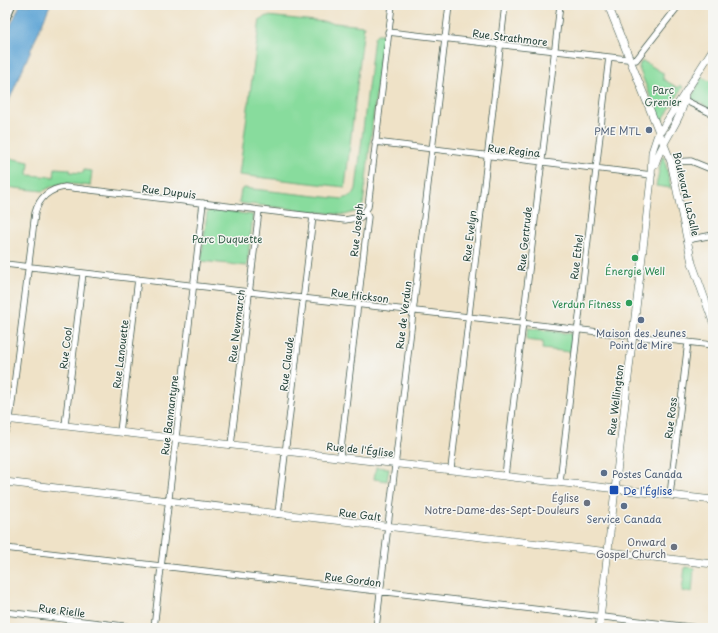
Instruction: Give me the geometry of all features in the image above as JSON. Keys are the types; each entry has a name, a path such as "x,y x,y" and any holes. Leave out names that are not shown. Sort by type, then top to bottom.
{"highway":[{"path":"5,19 11,5"}],"main road":[{"name":"Boulevard LaSalle","path":"608,5 671,162 694,270 713,322"},
{"name":"Rue Wellington","path":"599,628 652,175 653,148 660,134 684,98 713,49"},
{"name":"Rue Wellington","path":"652,175 659,150 684,106 684,98"},
{"name":"Rue de l'Église","path":"7,420 340,456 713,500"},
{"path":"5,431 7,420"},
{"name":"Rue Galt","path":"5,482 713,564"}],"street":[{"name":"Rue Joseph","path":"340,456 368,217 365,212 392,5"},
{"name":"Rue de Verdun","path":"376,628 449,5"},
{"name":"Rue Evelyn","path":"451,469 505,5"},
{"name":"Rue Gertrude","path":"505,476 560,5"},
{"path":"630,60 639,58 679,5"},
{"name":"Rue Strathmore","path":"388,32 630,60"},
{"name":"Rue Ethel","path":"560,482 609,57"},
{"path":"684,98 713,114"},
{"name":"Rue Regina","path":"375,142 652,175"},
{"path":"671,162 691,161 713,170"},
{"name":"Rue Dupuis","path":"7,420 37,206 44,195 53,190 68,188 351,220 361,217 365,212"},
{"name":"Rue Bannantyne","path":"154,628 203,203"},
{"name":"Rue Newmarch","path":"231,445 259,210"},
{"name":"Rue Claude","path":"278,514 313,216"},
{"path":"687,240 713,235"},
{"name":"Rue Hickson","path":"5,264 713,345"},
{"name":"Rue Cool","path":"65,426 83,273"},
{"name":"Rue Lanouette","path":"120,432 138,279"},
{"name":"Rue Ross","path":"670,495 688,342"},
{"name":"Rue Gordon","path":"5,548 699,628"},
{"name":"Rue Rielle","path":"5,612 141,628"}],"green space":[{"path":"267,16 364,26 345,187 239,175 260,19"},
{"path":"377,34 383,34 363,205 358,211 345,215 239,203 241,190 244,188 343,199 353,195 356,189 374,37"},
{"name":"Parc Grenier","path":"643,61 663,73 663,79 678,88 680,85 683,87 662,121 660,121 639,68 640,63"},
{"path":"702,77 713,83 713,110 691,98"},
{"path":"5,157 29,162 28,175 54,177 55,168 70,169 70,172 83,173 84,170 92,171 90,186 63,183 43,191 5,187"},
{"path":"662,157 664,157 671,188 656,186"},
{"name":"Parc Duquette","path":"211,209 253,215 247,266 201,261 207,213"},
{"path":"528,328 572,334 571,352 542,349 543,342 526,340"},
{"path":"376,467 389,468 387,481 374,479"},
{"path":"685,567 694,568 692,593 682,591"}],"water":[{"path":"20,5 50,5 5,110 5,38"}],"place":[{"name":"PME MTL","path":"649,130"},
{"name":"Énergie Well","path":"635,258"},
{"name":"Verdun Fitness","path":"629,303"},
{"name":"Maison des Jeunes Point de Mire","path":"641,320"},
{"name":"Postes Canada","path":"604,473"},
{"name":"De l'Église","path":"614,490"},
{"name":"Église Notre-Dame-des-Sept-Douleurs","path":"587,503"},
{"name":"Service Canada","path":"624,506"},
{"name":"Onward Gospel Church","path":"674,547"}]}
